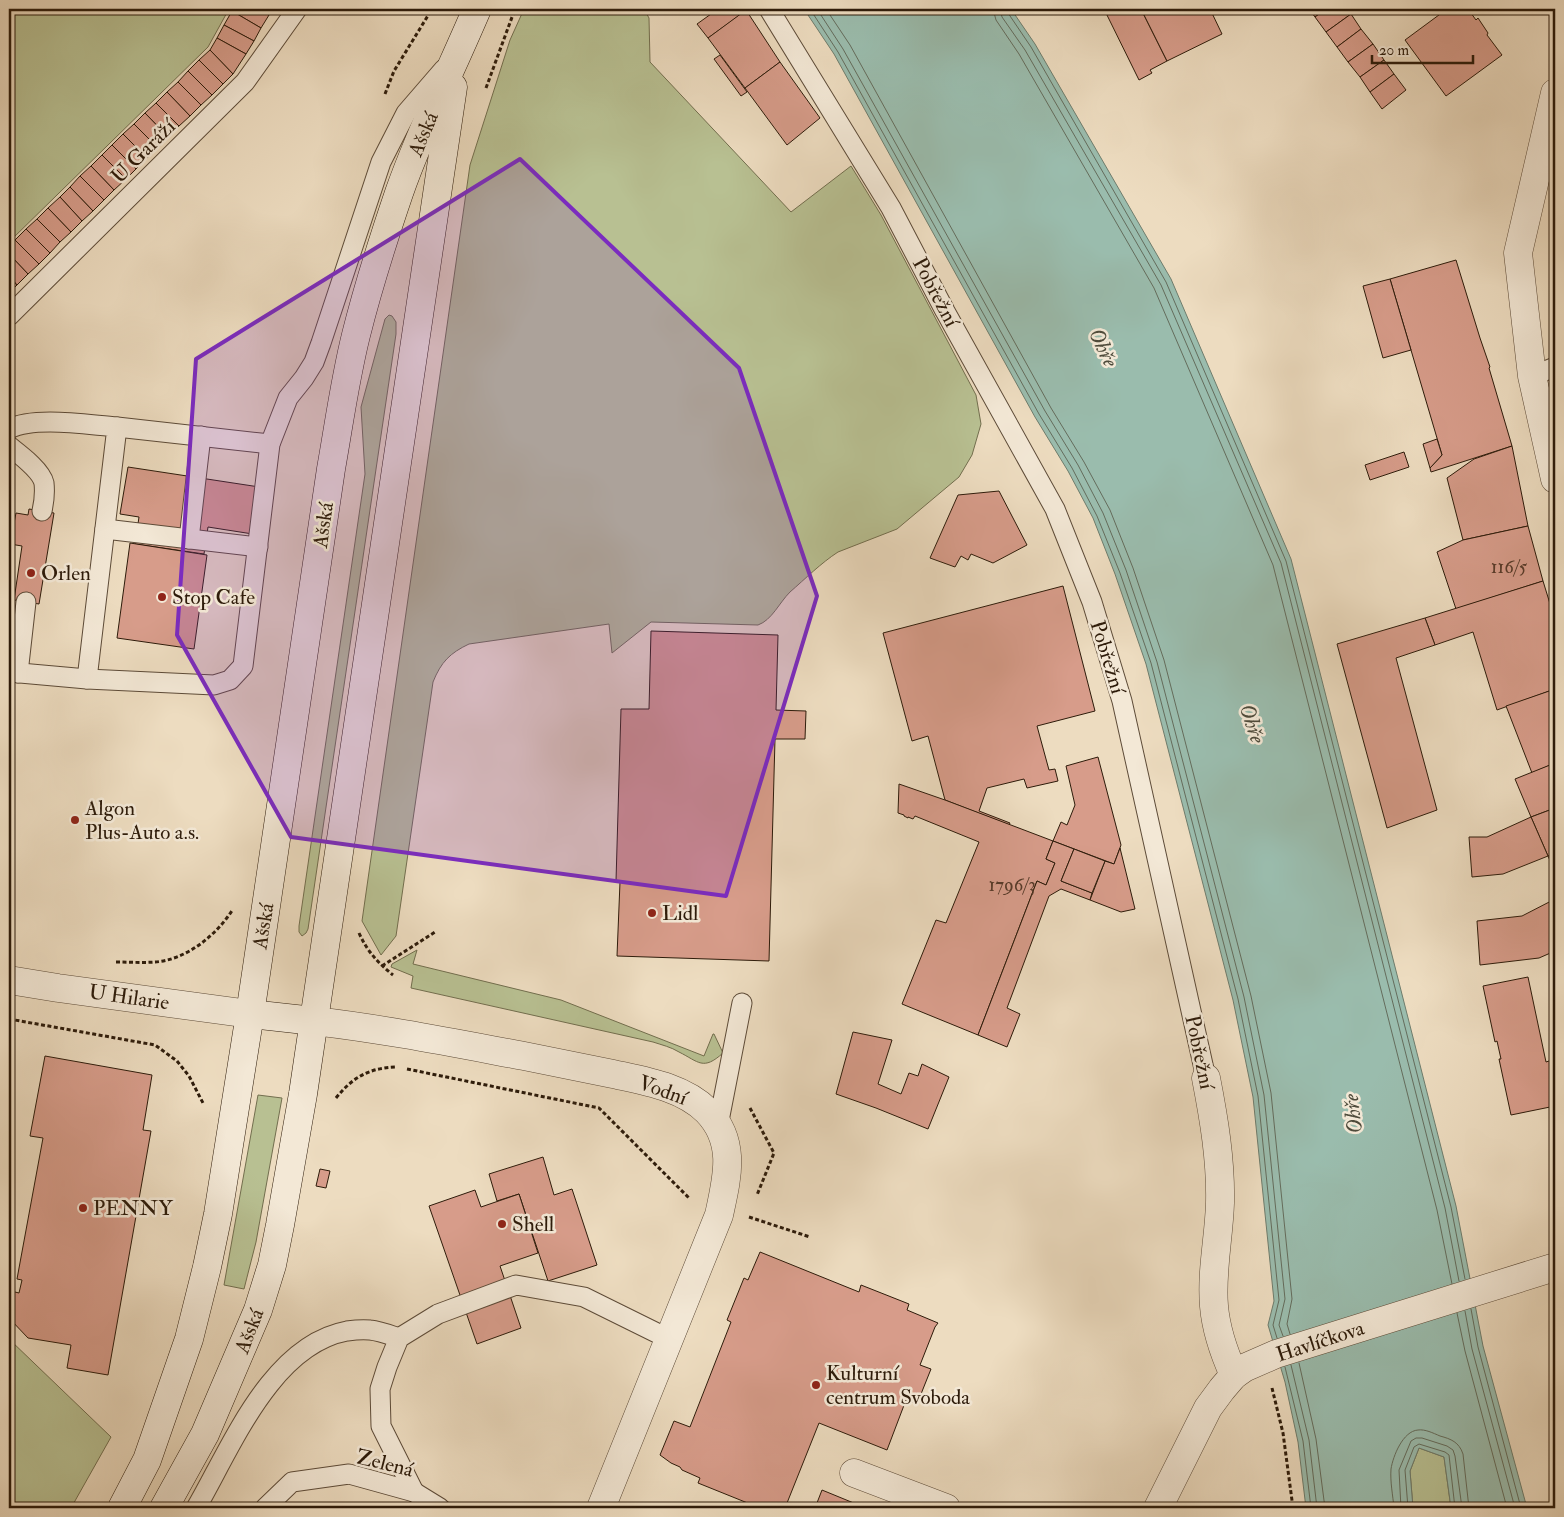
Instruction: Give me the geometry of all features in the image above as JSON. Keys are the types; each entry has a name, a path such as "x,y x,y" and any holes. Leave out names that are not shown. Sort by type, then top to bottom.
{"main road":[{"name":"Ašská","path":"122,1508 147,1460 170,1397 193,1321 218,1214 250,1014 331,469 356,336 370,284 400,192 418,144 478,9"},
{"name":"Ašská","path":"164,1508 205,1434 258,1310 272,1265 280,1226 303,1094 458,53"},
{"path":"1555,93 1518,253 1543,372 1555,479"},
{"name":"U Hilarie","path":"9,980 250,1014"},
{"path":"250,1014 314,1021"},
{"name":"Vodní","path":"314,1021 351,1025 484,1049 652,1083 694,1100 708,1112 718,1126 728,1152 728,1168 719,1215 601,1508"},
{"name":"Pobřežní","path":"1206,1078 1214,1116 1220,1175 1220,1203 1213,1288 1214,1307 1221,1343 1234,1375"},
{"name":"Havlíčkova","path":"1158,1508 1208,1408 1234,1375 1244,1368 1269,1357 1555,1267"},
{"path":"854,1473 946,1508"}],"lane":[{"name":"U Garáží","path":"9,316 245,82 297,9"},
{"name":"Pobřežní","path":"769,9 891,208 945,311 1055,509 1092,602 1122,701 1206,1078"},
{"path":"26,602 13,672 87,679 214,685 230,680 242,666 270,444 288,398 314,362 381,162 392,138 406,113 458,53"},
{"path":"9,428 18,424 42,422 117,427 270,444"},
{"path":"87,679 117,427"},
{"path":"189,539 201,436"},
{"path":"9,446 29,460 44,481 42,511"},
{"path":"105,529 258,547"},
{"path":"718,1126 742,1003"},
{"path":"414,1492 381,1426 380,1388 399,1338 438,1314 516,1285 584,1297 669,1339"},
{"path":"196,1508 260,1396 289,1362 305,1349 336,1333 368,1329 399,1338"},
{"name":"Zelená","path":"265,1508 292,1482 349,1474 414,1492 440,1508"}],"path":[{"path":"110,962 157,962 175,958 205,941 219,927 236,904"},
{"path":"382,966 435,932"},
{"path":"9,1019 155,1045 177,1061 189,1076 204,1108"},
{"path":"332,1105 335,1098 349,1083 360,1076 374,1070 397,1067"},
{"path":"406,1069 599,1108 696,1205 688,1221 712,1231"},
{"path":"729,1069 774,1153 756,1198"},
{"path":"749,1216 810,1237"},
{"path":"1269,1357 1275,1398 1283,1433 1293,1508"}],"highlighted area":[{"path":"520,159 739,368 817,596 726,896 291,837 177,635 196,359"}],"shaded area":[{"path":"9,9 229,9 208,47 9,242"},
{"path":"524,9 644,9 649,18 650,62 791,212 851,166 881,215 976,395 981,424 972,455 959,477 897,529 832,556 790,592 763,623 758,625 651,622 612,653 609,624 469,644 451,655 439,669 433,682 396,936 381,955 362,921 470,165 510,40"},
{"path":"389,315 396,322 396,334 308,929 302,936 299,932 299,926 365,474 361,407 385,319"},
{"path":"417,950 413,964 561,1000 704,1056 714,1034 723,1053 710,1062 701,1063 673,1049 653,1042 411,988 413,976 391,967 392,964"},
{"path":"258,1095 282,1098 256,1242 244,1289 224,1285"},
{"path":"9,1339 111,1437 71,1508 9,1508"},
{"path":"1419,1448 1444,1457 1451,1508 1413,1508 1410,1471"}],"water":[{"name":"Ohře","path":"804,9 1011,9 1035,44 1171,279 1291,559 1456,1206 1483,1346 1527,1508 1451,1508 1444,1457 1419,1448 1410,1471 1413,1508 1306,1508 1298,1442 1285,1382 1268,1325 1274,1301 1253,1097 1233,1000 1146,664 1115,574 1093,518 834,54"}],"building":[{"path":"234,9 258,9 269,15 261,28 232,11"},
{"path":"258,9 272,9 269,15"},
{"path":"718,9 735,9 740,15 708,38 697,24"},
{"path":"1104,9 1141,9 1167,61 1150,70 1152,73 1139,80"},
{"path":"1141,9 1210,9 1222,34 1167,61"},
{"path":"1309,9 1326,9 1315,17"},
{"path":"1326,9 1347,9 1351,14 1326,32 1315,17"},
{"path":"1447,9 1468,9 1476,20 1478,18 1488,33 1487,35 1502,55 1446,96 1405,40"},
{"path":"746,10 780,62 745,88 708,38"},
{"path":"232,11 261,28 254,41 224,25"},
{"path":"1351,14 1361,29 1337,47 1326,32"},
{"path":"224,25 254,41 246,54 217,38"},
{"path":"1361,29 1373,44 1348,62 1337,47"},
{"path":"217,38 246,54 233,74 210,50"},
{"path":"1373,44 1384,60 1360,77 1348,62"},
{"path":"210,50 233,74 223,84 199,60"},
{"path":"720,55 747,92 741,96 714,59"},
{"path":"199,60 223,84 212,95 188,71"},
{"path":"1384,60 1394,74 1370,92 1360,77"},
{"path":"780,62 820,118 787,145 745,88"},
{"path":"188,71 212,95 201,105 178,82"},
{"path":"1394,74 1406,90 1382,109 1370,92"},
{"path":"178,82 201,105 190,116 167,92"},
{"path":"167,92 190,116 179,126 156,103"},
{"path":"156,103 179,126 168,137 145,113"},
{"path":"145,113 168,137 158,148 134,124"},
{"path":"134,124 158,148 147,158 123,134"},
{"path":"123,134 147,158 136,169 112,145"},
{"path":"112,145 136,169 126,179 102,155"},
{"path":"102,155 126,179 114,190 91,166"},
{"path":"91,166 114,190 104,200 80,176"},
{"path":"80,176 104,200 93,211 70,187"},
{"path":"70,187 93,211 82,221 60,197"},
{"path":"60,197 82,221 71,232 48,208"},
{"path":"48,208 71,232 60,242 37,219"},
{"path":"37,219 60,242 50,253 26,229"},
{"path":"26,229 50,253 39,264 15,240"},
{"path":"15,240 39,264 28,274 9,254 9,246"},
{"path":"9,254 28,274 17,285 9,276"},
{"path":"1456,260 1490,367 1512,446 1431,472 1430,468 1442,455 1390,279"},
{"path":"9,276 17,285 9,293"},
{"path":"1390,279 1411,350 1383,358 1363,286"},
{"path":"1437,439 1442,455 1430,468 1423,444"},
{"path":"1512,446 1528,526 1463,540 1447,478 1474,459"},
{"path":"1404,452 1409,467 1370,480 1365,465"},
{"path":"128,467 266,488 259,535 208,527 204,554 135,544 139,517 120,514"},
{"path":"999,491 1027,545 993,563 971,554 968,560 961,556 955,567 930,558 958,495"},
{"name":"Orlen","path":"29,509 54,513 39,604 14,600 22,546 10,544 16,513 28,515"},
{"path":"1528,526 1543,581 1456,609 1437,552 1463,540"},
{"name":"Stop Cafe","path":"130,543 207,555 194,649 117,638"},
{"path":"1543,581 1555,620 1555,689 1497,710 1473,632 1435,645 1425,618"},
{"path":"1063,586 1095,711 1037,726 1049,770 1055,769 1058,781 1027,788 1024,779 987,788 979,811 1010,823 1009,825 945,800 928,736 912,741 883,633"},
{"path":"1425,618 1435,645 1396,658 1437,810 1387,828 1337,644"},
{"path":"651,631 778,635 776,710 806,711 805,739 775,739 769,961 617,956 620,882 616,881 621,709 649,709"},
{"path":"1555,689 1555,763 1532,773 1506,706"},
{"path":"1098,757 1121,845 1114,864 1053,841 1061,822 1067,825 1075,805 1066,766"},
{"path":"1555,763 1555,808 1531,817 1515,779"},
{"path":"899,784 1053,841 1046,859 1055,863 1046,885 1037,881 978,1035 902,1004 936,920 946,923 979,842 915,816 913,819 898,813"},
{"path":"1555,808 1555,853 1548,856 1531,817"},
{"path":"1531,817 1548,856 1503,874 1472,877 1469,837 1487,837"},
{"path":"1053,841 1074,849 1061,881 1092,893 1090,900 1061,889 1049,896 1007,1008 1020,1014 1007,1047 978,1035 1037,881 1046,885 1055,863 1046,859"},
{"path":"1120,848 1135,909 1121,912 1090,900 1105,861 1114,864"},
{"path":"1074,849 1105,861 1092,893 1061,881"},
{"path":"1555,853 1555,872 1548,856"},
{"path":"1555,899 1555,951 1539,958 1480,965 1477,921 1522,916"},
{"path":"1528,977 1546,1062 1555,1059 1555,1106 1511,1115 1499,1059 1501,1059 1497,1041 1495,1042 1483,986"},
{"path":"853,1032 892,1040 878,1084 901,1094 909,1073 918,1076 922,1064 949,1077 928,1129 836,1094"},
{"name":"PENNY","path":"45,1056 152,1075 143,1130 151,1131 108,1375 67,1368 71,1345 28,1338 9,1318 9,1296 15,1292 19,1293 22,1280 17,1279 43,1138 30,1136"},
{"path":"543,1157 554,1195 572,1189 597,1265 548,1281 519,1194 497,1201 489,1174"},
{"path":"320,1169 330,1171 326,1188 316,1186"},
{"path":"475,1190 481,1207 519,1194 538,1253 500,1266 521,1328 477,1344 429,1206"},
{"name":"Kulturní centrum Svoboda","path":"760,1252 859,1292 861,1285 909,1304 907,1310 938,1323 920,1365 931,1369 917,1404 906,1400 887,1450 819,1423 785,1508 760,1508 698,1483 700,1478 682,1470 660,1455 674,1421 690,1427 731,1322 727,1320 744,1278 748,1280"},
{"path":"822,1490 861,1506 860,1508 815,1508"}],"place":[{"name":"Orlen","path":"31,573"},
{"name":"Stop Cafe","path":"162,597"},
{"name":"Algon Plus-Auto a.s.","path":"75,820"},
{"name":"Lidl","path":"652,913"},
{"name":"PENNY","path":"83,1208"},
{"name":"Shell","path":"502,1224"},
{"name":"Kulturní centrum Svoboda","path":"816,1385"}]}
